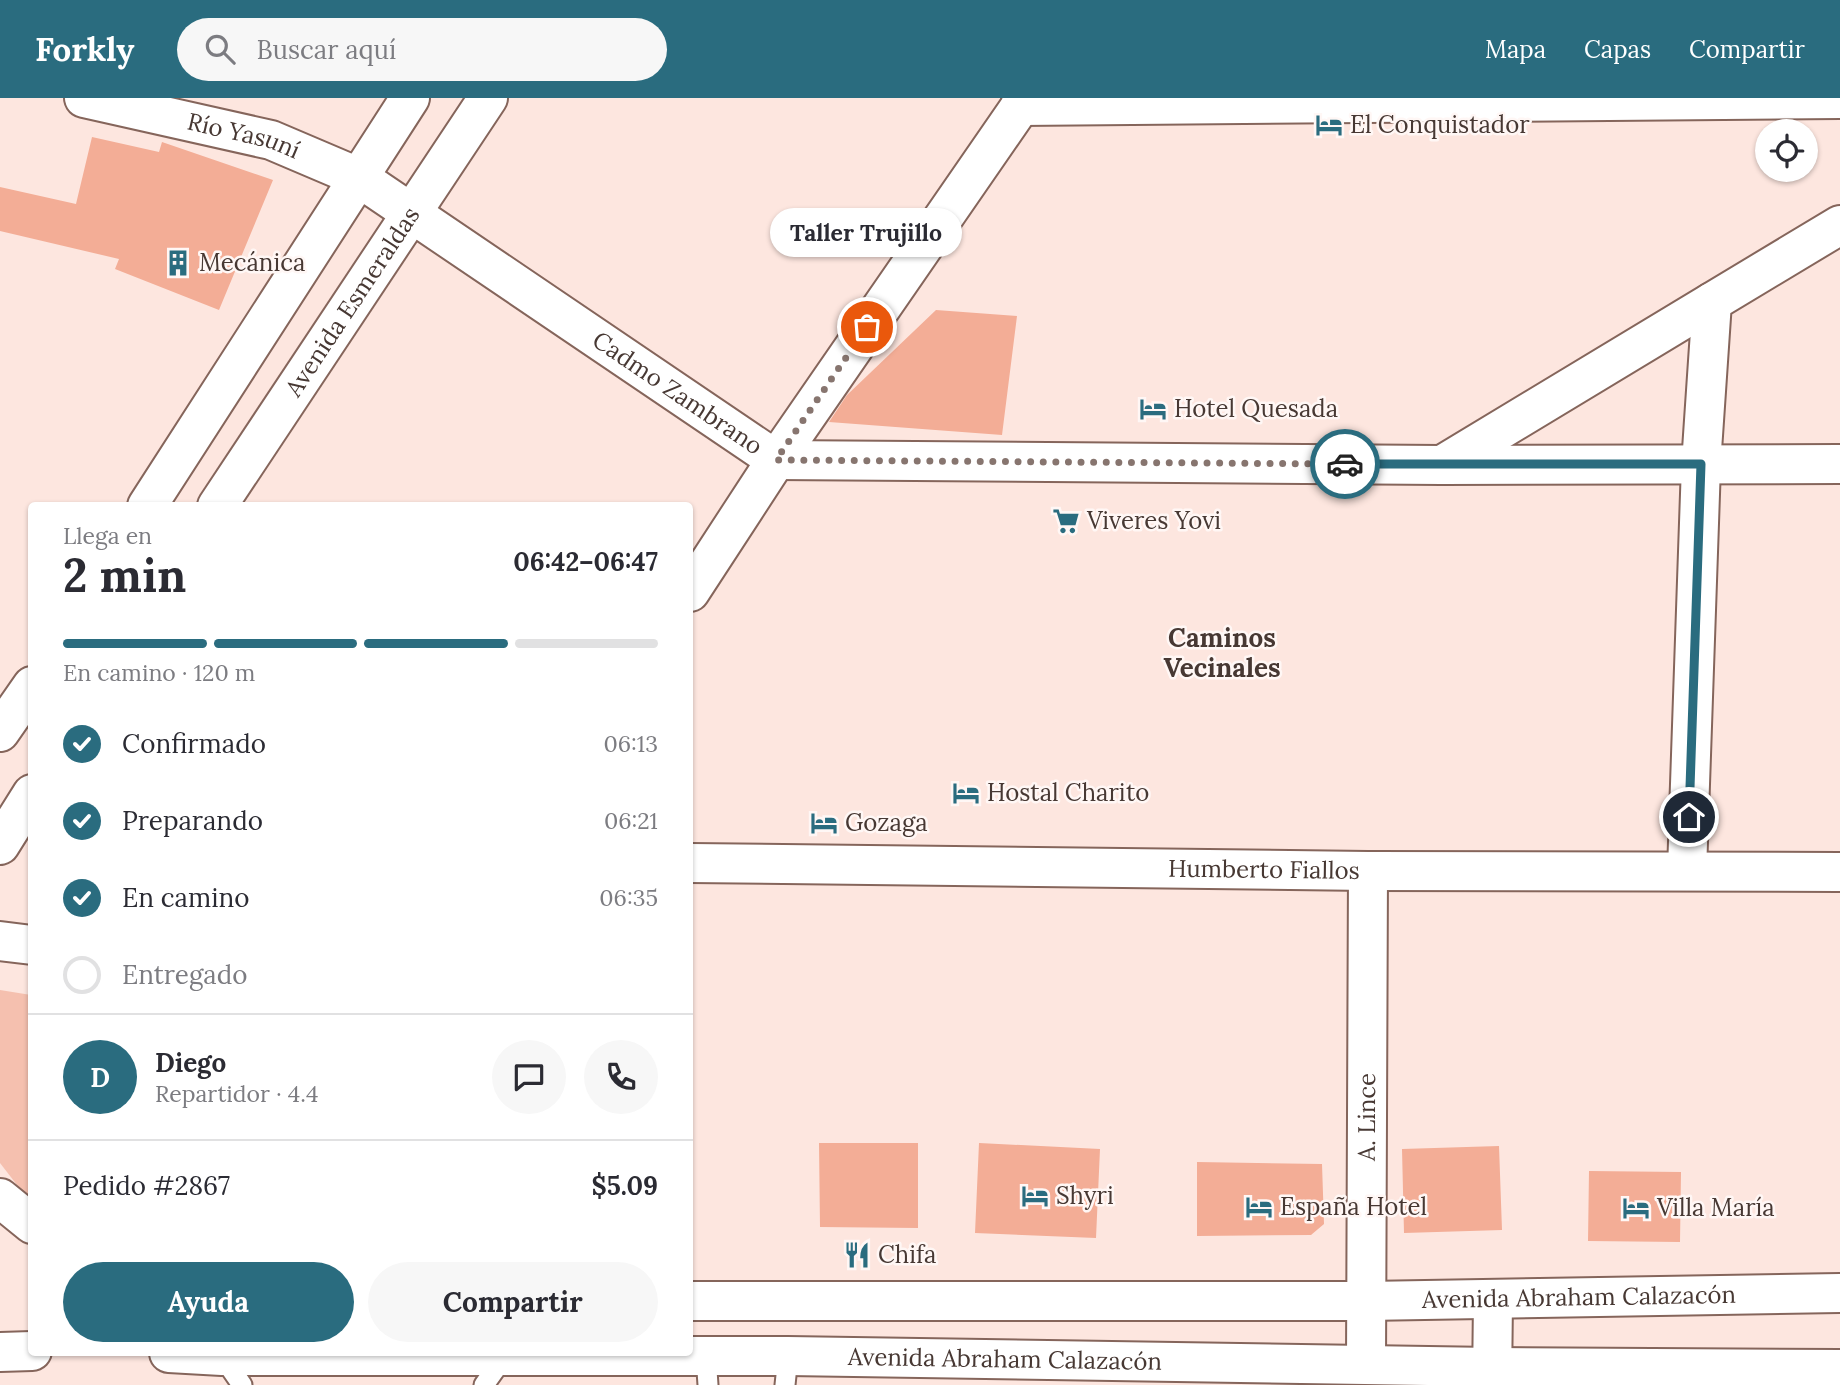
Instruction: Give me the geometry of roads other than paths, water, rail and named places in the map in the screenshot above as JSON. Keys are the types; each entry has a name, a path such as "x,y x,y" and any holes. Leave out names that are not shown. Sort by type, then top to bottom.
{"street":[{"name":"Río Yasuní","path":"84,98 271,140 358,177"},
{"path":"150,502 410,98"},
{"name":"Avenida Esmeraldas","path":"220,502 488,98"},
{"path":"693,587 776,460 1023,102 1840,99"},
{"name":"Cadmo Zambrano","path":"358,177 776,460 1442,465 1840,464"},
{"path":"1442,465 1840,225"},
{"path":"1688,871 1701,464 1712,302"},
{"path":"0,732 28,692"},
{"path":"0,845 28,800"},
{"name":"Humberto Fiallos","path":"693,863 1368,871 1840,872"},
{"name":"A. Lince","path":"1366,1364 1368,871"},
{"path":"0,941 28,944"},
{"path":"0,1198 28,1221"},
{"name":"Avenida Abraham Calazacón","path":"693,1301 1367,1301 1840,1293"},
{"path":"1492,1376 1493,1300"},
{"path":"0,1352 28,1351"},
{"name":"Avenida Abraham Calazacón","path":"180,1356 232,1371 787,1371 1366,1364 1492,1376 1840,1368"}],"place":[{"name":"El Conquistador","path":"1329,125"},
{"name":"Mecánica","path":"178,263"},
{"name":"Taller Trujillo","path":"867,327"},
{"name":"Hotel Quesada","path":"1153,409"},
{"name":"Viveres Yovi","path":"1066,521"},
{"name":"Hostal Charito","path":"966,793"},
{"name":"Gozaga","path":"824,823"},
{"name":"Shyri","path":"1035,1196"},
{"name":"España Hotel","path":"1259,1207"},
{"name":"Villa María","path":"1636,1208"},
{"name":"Chifa","path":"857,1255"}],"district":[{"name":"Caminos Vecinales","path":"1222,653"}]}
